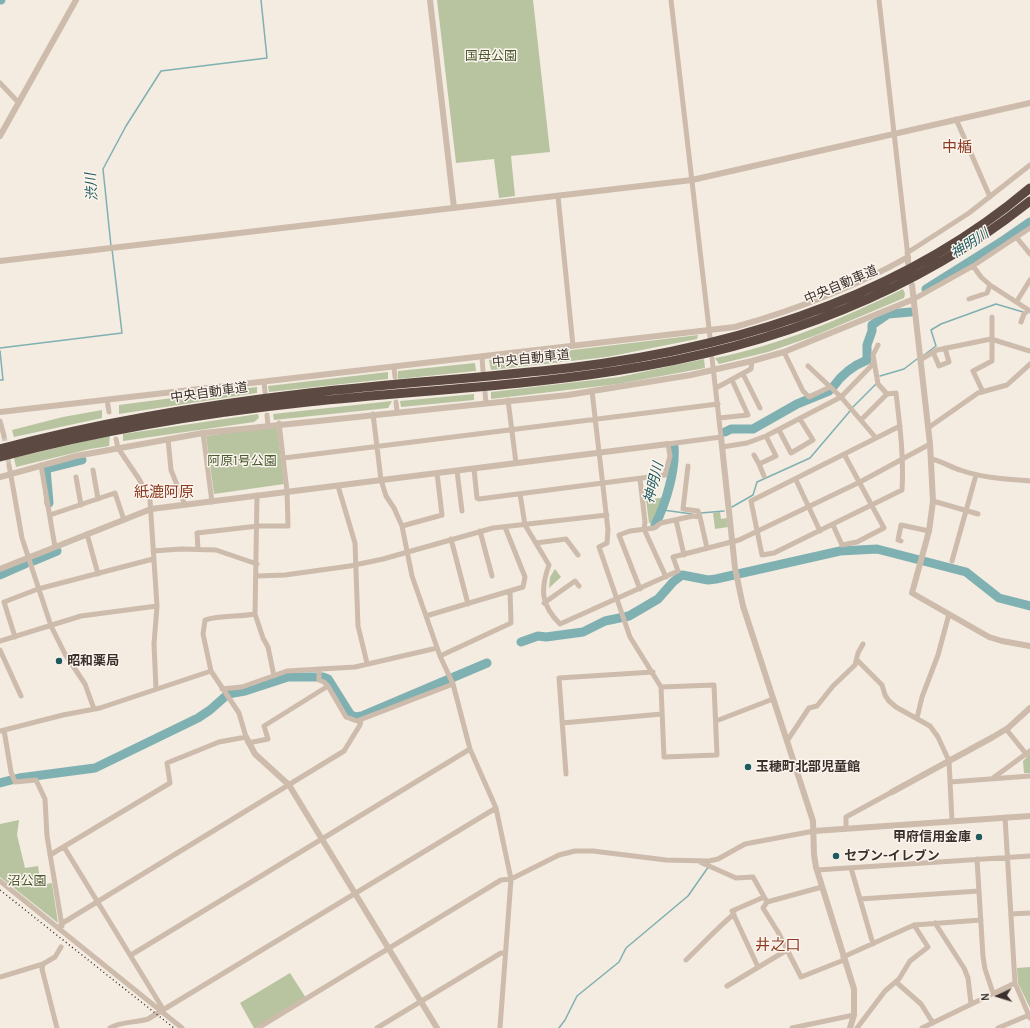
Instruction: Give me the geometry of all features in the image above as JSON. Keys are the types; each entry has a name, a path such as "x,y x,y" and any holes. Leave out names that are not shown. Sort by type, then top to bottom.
{"highway":[{"name":"中央自動車道","path":"0,449 56,434 188,409 308,393 577,367 648,356 763,330 837,303 903,272 964,236 1030,188"},
{"name":"中央自動車道","path":"0,457 57,442 190,417 309,402 571,377 649,365 730,348 806,326 907,281 969,245 1030,201"}],"street":[{"path":"0,136 76,0"},
{"path":"430,0 454,208"},
{"path":"671,0 710,334"},
{"path":"879,0 908,258"},
{"path":"0,83 19,103"},
{"path":"0,261 692,180 1030,103"},
{"path":"956,119 990,197"},
{"path":"0,412 573,346 710,334 762,320 823,299 875,276 908,258 990,197 1030,164"},
{"path":"558,196 573,346"},
{"path":"0,477 76,456 203,433 592,391 714,370 752,361 784,352 914,299 973,266 1030,228"},
{"path":"1017,238 1030,254"},
{"path":"973,266 981,277 990,285 1017,301 1029,311 1024,314 1022,322"},
{"path":"1017,301 1030,280"},
{"path":"912,285 930,444 933,501 929,530 912,593 996,640 1030,646"},
{"path":"969,299 987,293 990,285"},
{"path":"983,392 972,371 992,361 992,317"},
{"path":"920,360 933,352 945,348 991,339 1030,351"},
{"path":"878,345 873,355 874,363 878,384 887,394"},
{"path":"933,352 939,366 949,362 945,348"},
{"path":"784,352 803,391 809,397 830,388"},
{"path":"482,357 483,371"},
{"path":"712,358 735,568 743,606 813,821 814,855 817,870 854,989 854,1015 850,1028"},
{"path":"716,388 751,369 752,361"},
{"path":"722,447 748,443 766,436 841,397 874,363"},
{"path":"928,428 978,393 1007,385 1030,364"},
{"path":"808,366 841,397 876,438"},
{"path":"394,367 395,377"},
{"path":"743,374 760,408"},
{"path":"719,418 748,415 732,380"},
{"path":"264,382 265,392"},
{"path":"592,391 607,515 607,543 599,547 617,599 625,617 630,637 661,687 664,757 717,755 714,685 661,687"},
{"path":"485,392 486,403"},
{"path":"861,420 887,394 896,393 904,458 902,490 873,506 774,553 762,555 751,501 796,480 900,426"},
{"path":"107,400 110,412"},
{"path":"508,400 516,463"},
{"path":"396,402 397,412"},
{"path":"284,458 718,404"},
{"path":"374,414 380,480 386,496 394,508 402,526 412,576 440,656 452,681 470,749 496,808 511,879 500,1028"},
{"path":"267,415 268,425"},
{"path":"778,430 791,453 813,440 800,419"},
{"path":"0,421 1,430 4,436"},
{"path":"198,549 197,533 258,526 288,526 287,491 279,424"},
{"path":"203,433 212,502"},
{"path":"759,464 776,456 766,436"},
{"path":"0,569 151,509 721,437"},
{"path":"116,439 118,448 139,479 150,500 157,606 154,663 156,689"},
{"path":"168,439 171,470 185,505"},
{"path":"474,469 477,498 603,484 666,475 670,456 668,444"},
{"path":"520,494 525,525 549,565 543,581 544,603 550,614 560,624 678,571 674,557 732,541 757,530 860,482 930,444"},
{"path":"833,525 842,545 857,542 884,528 844,454"},
{"path":"754,455 764,476"},
{"path":"931,459 989,478 1030,481"},
{"path":"9,465 22,538 38,590 51,626 65,654 85,684 94,709"},
{"path":"41,465 55,546"},
{"path":"688,466 683,510 698,511 707,548"},
{"path":"93,470 98,499"},
{"path":"457,471 462,511"},
{"path":"402,526 442,515 437,473"},
{"path":"952,561 976,475"},
{"path":"76,477 81,505"},
{"path":"640,479 644,529 666,577"},
{"path":"796,480 820,531"},
{"path":"338,486 355,543 358,626 367,663"},
{"path":"50,515 115,493 124,520"},
{"path":"258,495 255,614 263,638 268,646 274,676"},
{"path":"933,501 978,514"},
{"path":"257,576 285,575 356,564 407,552 480,531 607,515"},
{"path":"640,589 620,535 630,530 654,528 661,523 693,516 700,517"},
{"path":"676,520 684,554"},
{"path":"901,541 898,540 901,524 929,530"},
{"path":"426,616 523,587 525,577 505,527"},
{"path":"480,531 492,576"},
{"path":"88,534 98,574"},
{"path":"451,539 468,604"},
{"path":"536,543 566,539 578,555"},
{"path":"153,551 198,549 216,550 257,564"},
{"path":"15,637 4,602 38,590 153,560"},
{"path":"544,603 575,581 579,586"},
{"path":"440,656 510,623 510,591"},
{"path":"0,641 81,616 157,606"},
{"path":"255,614 240,617 211,618 205,620 203,634 211,672 239,713 247,740 255,754 289,784 437,1028"},
{"path":"917,718 922,697 938,655 949,614"},
{"path":"787,741 810,708 817,706 857,660 858,653 863,644"},
{"path":"222,689 242,687 287,671 355,667 367,663 438,648"},
{"path":"0,650 21,696"},
{"path":"857,660 882,685 885,695 896,708 930,726 938,737 949,761 952,821"},
{"path":"319,670 319,680 328,686 346,717 353,721 361,720 452,681"},
{"path":"62,933 46,836 45,799 36,780 15,782 11,772 2,730 63,714 94,709 211,672"},
{"path":"566,774 559,678 653,672"},
{"path":"50,855 170,782 167,763 219,742 268,739 264,726 328,686"},
{"path":"716,721 773,699"},
{"path":"846,828 846,817 1006,729 1030,708"},
{"path":"562,722 662,714"},
{"path":"61,924 344,751 360,725 361,720"},
{"path":"992,779 1028,753 1006,729"},
{"path":"131,955 470,749"},
{"path":"950,782 1030,776"},
{"path":"110,1028 120,1023 132,1025 148,1019 496,808"},
{"path":"258,1028 501,880 511,879 560,855 574,851 699,862 718,859 746,844 814,831 1030,816"},
{"path":"998,1028 1029,1016 1015,983 1005,818"},
{"path":"64,847 131,955 162,1010"},
{"path":"817,870 1030,856"},
{"path":"977,859 985,969 993,992"},
{"path":"699,862 736,878 753,877 767,902"},
{"path":"851,868 873,944"},
{"path":"0,881 62,933 162,1010 182,1028"},
{"path":"822,887 767,902 763,908 801,978 914,925 981,920"},
{"path":"860,899 979,891"},
{"path":"758,967 732,911 764,897"},
{"path":"1011,914 1030,913"},
{"path":"686,960 711,936 715,930 734,914"},
{"path":"935,923 964,968 968,978 971,1004"},
{"path":"857,1028 885,991 896,982 910,961 928,948 914,925"},
{"path":"0,977 43,964 55,957 61,947"},
{"path":"727,986 787,950"},
{"path":"377,1028 501,953 505,953"},
{"path":"43,964 42,977 57,1028"},
{"path":"896,982 921,1004 933,1023"},
{"path":"922,1028 993,992 1015,983"},
{"path":"792,1028 854,1015"}],"green space":[{"name":"国母公園","path":"437,0 533,0 550,152 511,156 515,196 499,198 494,159 456,163"},
{"path":"903,289 905,294 904,298 814,336 768,352 719,364 715,358 764,346 811,330"},
{"path":"698,335 697,339 607,357 491,370 489,360"},
{"path":"704,359 705,368 618,384 491,399 491,392 619,377"},
{"path":"475,363 476,371 398,379 398,371"},
{"path":"388,372 388,379 269,392 268,386"},
{"path":"257,387 257,393 119,414 119,405"},
{"path":"474,394 474,400 401,407 400,401"},
{"path":"392,401 388,408 274,420 273,414"},
{"path":"102,410 102,418 14,437 12,430 63,417"},
{"path":"258,414 259,418 254,422 123,441 123,434"},
{"name":"阿原1号公園","path":"277,426 284,484 214,494 206,436"},
{"path":"110,435 109,446 90,449 16,467 14,458"},
{"path":"666,497 655,523 649,523 646,500"},
{"path":"720,512 721,519 727,518 728,527 715,529 713,513"},
{"path":"555,569 561,577 549,588 550,577"},
{"path":"1030,754 1030,773 1024,773 1023,761"},
{"name":"沼公園","path":"19,820 17,835 25,868 38,866 41,885 52,883 58,923 0,877 0,824"},
{"path":"1030,967 1030,1008 1018,983 1017,968"},
{"path":"290,973 306,998 258,1028 254,1028 240,1003"}],"waterway":[{"name":"渋川","path":"111,246 103,169 126,126 161,71 267,58 261,0"},
{"name":"神明川","path":"926,289 1030,222"},
{"name":"渋川","path":"0,348 122,333 112,249"},
{"path":"924,355 936,346 931,330 941,324 996,304 1023,312"},
{"name":"神明川","path":"833,387 848,371 867,360 867,345 872,331 872,325 888,314 911,312"},
{"path":"0,351 3,380 0,380"},
{"path":"880,376 904,369 917,359"},
{"path":"853,407 876,384"},
{"name":"神明川","path":"725,432 731,429 753,429 797,404 829,391"},
{"path":"732,507 753,495 757,482 810,458 850,411"},
{"name":"神明川","path":"655,525 663,507 672,476 674,446"},
{"name":"渋川","path":"49,503 46,469 82,460"},
{"path":"663,510 692,514"},
{"path":"701,513 724,511"},
{"path":"521,642 538,636 546,637 583,632 605,621 629,616 658,599 673,582 682,575 708,580 716,579 840,551 877,549 966,572 999,598 1030,606"},
{"name":"渋川","path":"33,561 57,551"},
{"name":"渋川","path":"0,575 25,564"},
{"path":"0,783 19,778 95,768 198,718 210,710 228,694 245,691 288,677 323,677 328,679 350,714 355,717 362,716 487,663"},
{"path":"559,1028 565,1020 577,996 619,962 626,948 688,896 709,866"}],"tunnel":[{"path":"4,436 9,465"}],"railway":[{"path":"0,890 174,1028"}],"place":[{"name":"昭和薬局","path":"59,661"},
{"name":"玉穂町北部児童館","path":"748,767"},
{"name":"甲府信用金庫","path":"979,837"},
{"name":"セブン-イレブン","path":"836,856"}],"district":[{"name":"中楯","path":"957,148"},
{"name":"紙漉阿原","path":"164,493"},
{"name":"井之口","path":"778,946"}]}
